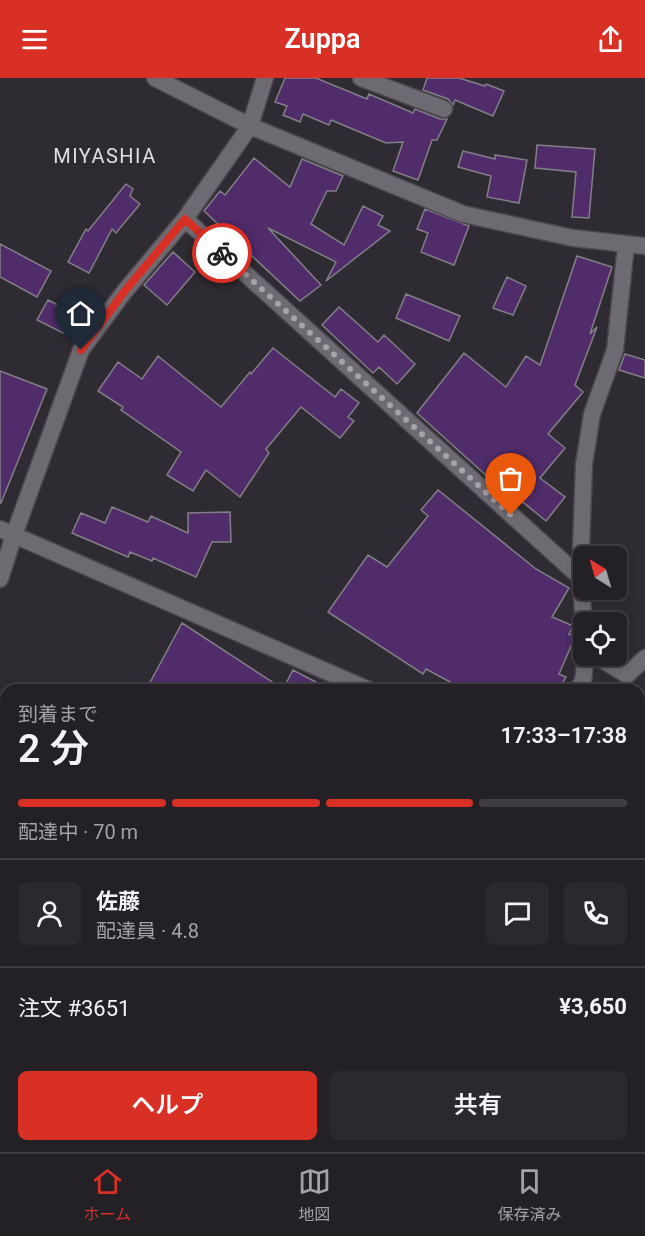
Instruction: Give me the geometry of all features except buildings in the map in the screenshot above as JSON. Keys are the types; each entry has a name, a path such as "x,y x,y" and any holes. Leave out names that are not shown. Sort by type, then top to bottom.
{"street":[{"path":"155,78 250,126 463,214 573,238 645,246"},
{"path":"0,579 7,532 81,350 124,292 185,219 250,126 265,78"},
{"path":"361,78 444,109"},
{"path":"185,219 573,571"},
{"path":"581,546 584,464 592,414 615,350 626,245"},
{"path":"7,532 355,684"},
{"path":"612,666 627,675 645,658"},
{"path":"581,684 585,666"}],"way so far":[{"path":"222,253 511,515"}],"district":[{"name":"MIYASHIA","path":"105,156"}],"route":[{"path":"81,350 124,292 185,219 222,253"}]}
